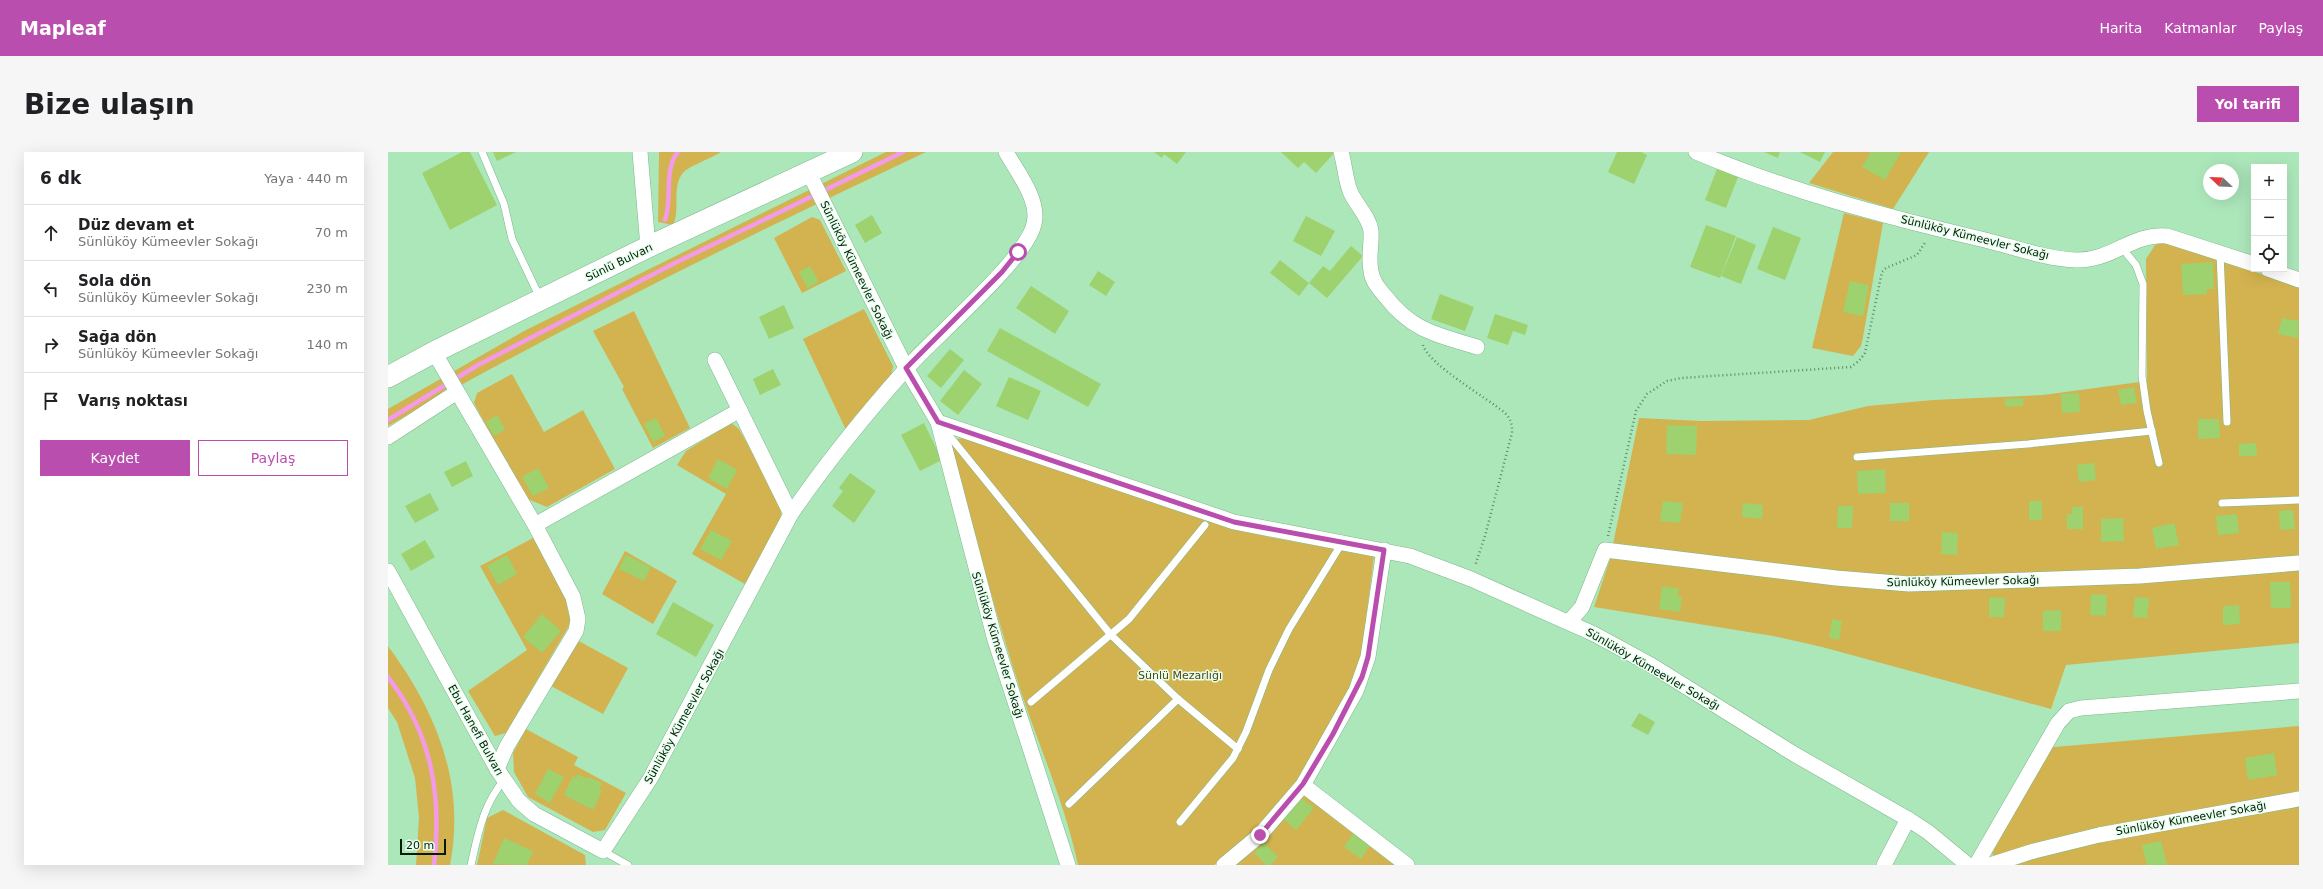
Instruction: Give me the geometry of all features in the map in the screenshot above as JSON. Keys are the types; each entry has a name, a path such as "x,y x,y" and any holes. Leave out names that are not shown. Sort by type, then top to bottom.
{"main road":[{"name":"Sünlü Bulvarı","path":"388,377 434,352 648,247 852,152"}],"street":[{"path":"640,152 648,247"},
{"name":"Sünlüköy Kümeevler Sokağı","path":"604,851 650,779 791,514 831,458 906,368 1002,272 1030,234 1035,215 1033,205 1006,152"},
{"path":"1341,152 1349,189 1368,222 1371,232 1369,258 1371,273 1376,285 1397,312 1421,329 1477,347"},
{"name":"Sünlüköy Kümeevler Sokağı","path":"1696,152 1788,186 1933,228 2077,260 2105,256 2145,236 2154,235 2168,236 2251,263"},
{"name":"Sünlüköy Kümeevler Sokağı","path":"809,173 906,368 938,422 995,640 1068,865"},
{"path":"2276,272 2299,280"},
{"path":"434,352 535,525 573,597 578,619 576,631 568,646 507,746 500,775"},
{"path":"715,360 791,514"},
{"path":"388,437 457,392"},
{"path":"535,525 740,410"},
{"name":"Sünlüköy Kümeevler Sokağı","path":"938,422 1234,522 1384,550 1431,563 1471,579 1568,622 1651,665 1794,754 1908,819 1928,832 1968,865"},
{"path":"1224,865 1260,835 1303,784 1356,691 1365,667 1384,550"},
{"path":"1568,622 1582,607 1605,550"},
{"name":"Sünlüköy Kümeevler Sokağı","path":"1605,550 1836,578 1909,584 2140,576 2299,563"},
{"name":"Ebu Hanefi Bulvarı","path":"388,571 500,775 519,801 534,814 604,851"},
{"path":"1976,865 2058,722 2069,711 2082,708 2299,691"},
{"path":"1303,784 1407,865"},
{"name":"Sünlüköy Kümeevler Sokağı","path":"1990,865 2034,850 2099,835 2198,815 2299,799"},
{"path":"1884,865 1908,819"}],"lane":[{"path":"482,152 504,204 512,239 541,300"},
{"path":"2122,248 2138,269 2142,284 2142,376 2159,463"},
{"path":"2220,253 2227,422"},
{"path":"938,422 1111,635 1178,699 1238,749"},
{"path":"1857,457 2028,444 2152,432"},
{"path":"2222,503 2299,500"},
{"path":"1031,702 1111,635 1143,605 1205,525"},
{"path":"1180,822 1227,766 1238,749 1279,648 1342,543"},
{"path":"1069,804 1178,699"},
{"path":"471,865 485,811 500,775"},
{"path":"604,851 628,865"}],"path":[{"path":"1605,550 1632,424 1636,411 1647,394 1668,381 1681,378 1851,367 1859,362 1865,353 1882,272 1886,268 1917,255 1922,249 1933,228"},
{"path":"1421,329 1423,345 1429,357 1505,412 1512,425 1512,433 1485,536 1471,579"}],"green space":[{"path":"659,152 721,152 690,167 679,179 676,212 673,225 658,222"},
{"path":"886,152 926,152 722,250 587,318 388,426 388,409 524,331"},
{"path":"1833,152 1929,152 1893,209 1809,183"},
{"path":"1844,213 1883,223 1861,346 1853,356 1812,348"},
{"path":"812,217 820,220 846,271 802,293 774,238"},
{"path":"2170,243 2299,288 2299,643 2066,665 2051,709 1822,647 1773,636 1594,607 1610,559 1639,418 1701,421 1809,420 1868,406 1933,400 2043,395 2147,381 2146,259 2155,245"},
{"path":"864,309 893,366 891,378 846,430 803,339"},
{"path":"634,311 690,428 653,448 622,389 624,387 593,331"},
{"path":"512,374 544,432 583,410 615,469 547,507 525,498 474,403 477,393"},
{"path":"731,423 739,429 782,505 780,522 745,584 692,554 726,494 677,465 686,451"},
{"name":"Sünlü Mezarlığı","path":"962,438 1228,527 1269,537 1374,556 1362,651 1351,689 1298,779 1256,831 1214,865 1078,865 1067,823 1013,666 976,538 950,441"},
{"path":"533,538 569,604 570,624 506,733 495,736 468,691 527,650 480,566"},
{"path":"625,551 677,581 653,624 602,594"},
{"path":"577,640 628,668 603,714 551,686"},
{"path":"388,646 420,696 433,722 443,749 450,777 454,805 454,835 450,865 416,865 419,817 415,778 397,722 388,708"},
{"path":"2299,726 2299,865 2002,865 1992,854 2043,748"},
{"path":"526,729 578,757 574,765 626,793 605,830 593,832 528,797 514,772 513,753"},
{"path":"1301,793 1394,865 1230,865"},
{"path":"503,810 585,855 586,865 477,865 487,818"}],"building":[{"path":"462,152 470,152 497,205 450,230 422,173"},
{"path":"493,152 516,152 497,161"},
{"path":"1154,152 1186,152 1177,164 1164,154 1162,158"},
{"path":"1281,152 1335,152 1316,173 1304,162 1298,168"},
{"path":"1617,152 1641,152 1647,155 1634,184 1608,172"},
{"path":"1764,152 1780,152 1778,158"},
{"path":"1800,152 1825,152 1820,162"},
{"path":"1871,152 1901,152 1885,180 1862,167"},
{"path":"1717,169 1738,177 1726,208 1705,200"},
{"path":"872,215 882,233 865,243 855,225"},
{"path":"1306,216 1335,231 1321,256 1293,241"},
{"path":"1706,225 1736,236 1720,278 1690,267"},
{"path":"1773,227 1801,238 1785,280 1757,269"},
{"path":"1737,237 1756,245 1741,284 1721,276"},
{"path":"1351,246 1363,256 1327,298 1309,283 1323,266 1330,271"},
{"path":"1280,260 1309,283 1299,296 1270,273"},
{"path":"2213,262 2214,289 2207,289 2207,294 2183,295 2181,264"},
{"path":"810,266 819,282 807,288 799,272"},
{"path":"1098,271 1115,282 1106,296 1089,285"},
{"path":"1850,281 1869,285 1863,316 1843,312"},
{"path":"1031,286 1069,311 1055,334 1016,308"},
{"path":"1440,294 1474,307 1465,331 1431,319"},
{"path":"784,305 794,328 769,339 759,317"},
{"path":"1495,314 1528,325 1525,335 1513,331 1508,345 1487,338"},
{"path":"2282,318 2299,321 2298,338 2278,334"},
{"path":"1000,328 1101,384 1088,407 987,351"},
{"path":"950,349 964,360 941,388 927,376"},
{"path":"773,369 781,385 760,395 753,379"},
{"path":"964,370 982,384 958,415 940,401"},
{"path":"1009,377 1041,391 1028,420 996,406"},
{"path":"2134,387 2137,403 2121,405 2118,390"},
{"path":"2079,393 2080,412 2062,413 2061,394"},
{"path":"2023,398 2023,406 2005,407 2005,399"},
{"path":"497,415 505,429 494,436 486,422"},
{"path":"656,418 665,436 653,442 644,424"},
{"path":"2198,419 2219,419 2220,438 2198,439"},
{"path":"924,423 942,460 920,471 901,435"},
{"path":"1667,425 1697,426 1696,455 1666,454"},
{"path":"2256,443 2257,456 2239,456 2239,444"},
{"path":"718,459 737,470 727,489 708,478"},
{"path":"466,461 473,476 452,487 444,472"},
{"path":"2094,463 2096,480 2079,482 2077,465"},
{"path":"538,468 549,488 533,496 522,477"},
{"path":"1885,469 1886,493 1858,494 1857,471"},
{"path":"850,473 876,491 854,523 832,506 843,491 839,488"},
{"path":"430,493 439,510 415,523 405,506"},
{"path":"1663,501 1683,503 1680,523 1660,521"},
{"path":"2029,501 2042,501 2042,520 2029,520"},
{"path":"1743,503 1763,505 1762,519 1742,517"},
{"path":"1890,503 1909,503 1909,521 1890,521"},
{"path":"1838,506 1853,506 1852,528 1837,528"},
{"path":"2072,507 2083,507 2083,529 2067,529 2067,514 2072,514"},
{"path":"2293,510 2295,529 2280,530 2279,511"},
{"path":"2237,514 2239,533 2218,535 2216,516"},
{"path":"2123,518 2124,541 2101,542 2101,519"},
{"path":"2174,523 2179,545 2156,549 2152,528"},
{"path":"711,530 732,541 721,560 700,549"},
{"path":"1942,532 1958,533 1957,555 1941,554"},
{"path":"425,540 435,557 411,571 401,554"},
{"path":"507,555 517,574 498,585 487,566"},
{"path":"626,555 651,567 644,581 619,569"},
{"path":"2270,582 2290,582 2291,608 2271,608"},
{"path":"1662,586 1679,589 1678,596 1682,597 1680,612 1659,609"},
{"path":"2091,594 2107,595 2106,616 2090,615"},
{"path":"1989,597 2005,598 2004,617 1989,617"},
{"path":"2135,597 2149,598 2147,618 2133,617"},
{"path":"673,602 714,625 696,657 656,634"},
{"path":"2239,605 2240,624 2223,625 2223,606"},
{"path":"2061,610 2061,631 2043,631 2043,611"},
{"path":"542,614 561,631 542,653 523,637"},
{"path":"1832,619 1842,621 1839,640 1829,638"},
{"path":"1639,713 1655,722 1648,735 1631,726"},
{"path":"2274,753 2277,775 2248,780 2245,758"},
{"path":"548,769 564,777 550,803 535,794"},
{"path":"578,774 587,779 589,777 602,783 599,790 602,791 593,810 564,795 573,776 576,778"},
{"path":"1300,797 1314,808 1296,830 1282,818"},
{"path":"1355,831 1372,842 1361,859 1344,847"},
{"path":"504,838 533,851 527,865 493,864"},
{"path":"2161,841 2167,865 2147,865 2142,845"},
{"path":"1264,843 1278,857 1270,865 1266,865 1254,853"}],"waterway":[{"path":"665,220 668,203 669,176 673,159 678,152"},
{"path":"388,420 478,365 675,263 903,152"},
{"path":"388,677 403,699 415,721 424,743 430,766 435,790 436,814 434,865"}],"route":[{"path":"1018,252 1002,272 906,368 938,422 1234,522 1283,533 1384,550 1368,657 1356,691 1333,734 1303,784 1260,835"}]}
